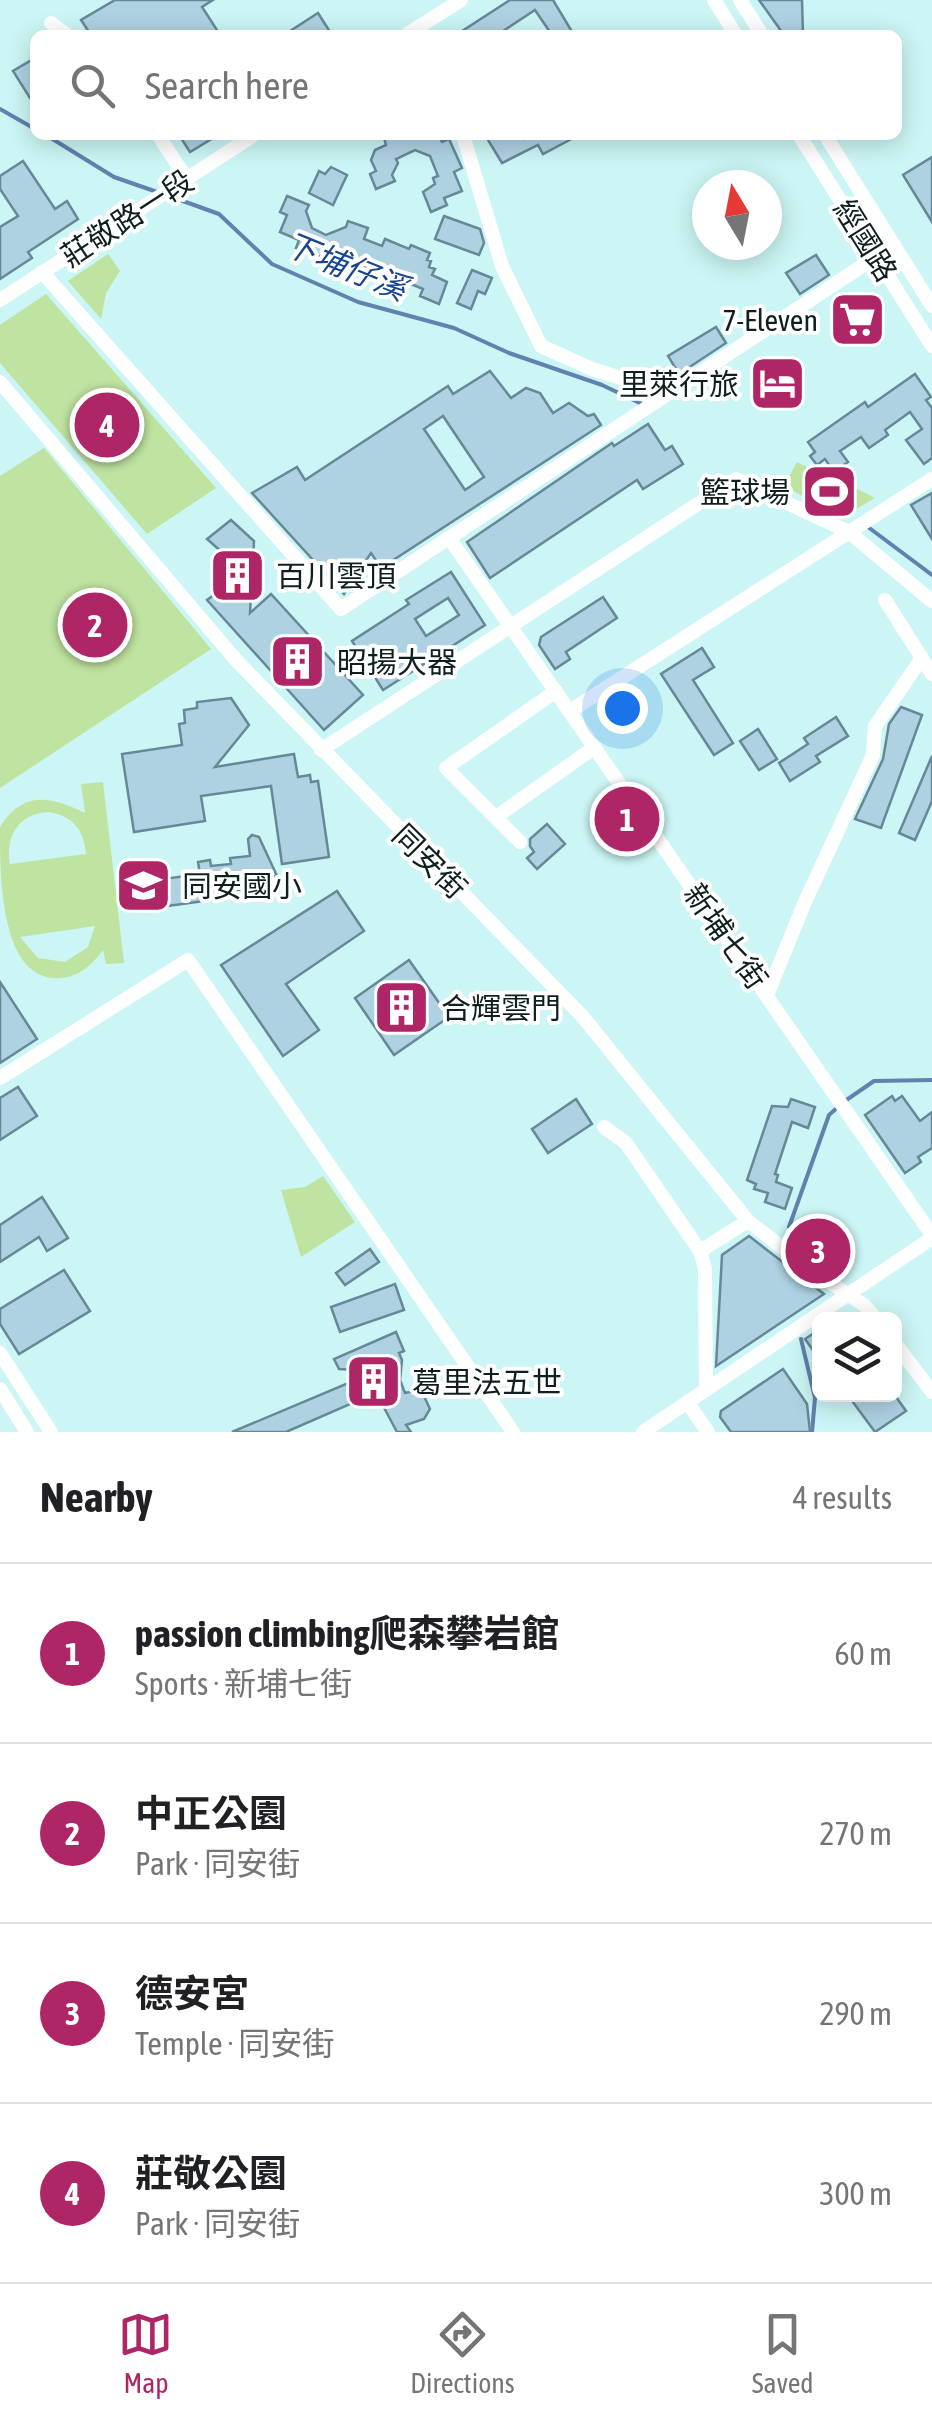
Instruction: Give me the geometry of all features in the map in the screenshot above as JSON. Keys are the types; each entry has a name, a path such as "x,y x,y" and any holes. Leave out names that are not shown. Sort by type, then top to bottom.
{"street":[{"path":"414,30 461,0"},
{"path":"714,0 733,30"},
{"path":"740,0 759,30"},
{"path":"52,23 61,30"},
{"path":"161,140 182,182"},
{"name":"莊敬路一段","path":"0,300 246,140"},
{"path":"464,140 502,266 541,346 592,370 638,383 649,406"},
{"name":"經國路","path":"802,140 932,346"},
{"name":"經國路","path":"827,140 932,306"},
{"path":"42,272 341,609 894,245"},
{"name":"同安街","path":"0,382 206,626 321,750 583,1018 748,1221 868,1312"},
{"path":"570,712 932,478"},
{"path":"321,750 736,479 852,530 932,601"},
{"name":"新埔七街","path":"450,539 932,1237"},
{"path":"885,600 932,674"},
{"path":"767,995 873,754 875,726 922,658"},
{"path":"520,842 446,768 556,691"},
{"path":"496,817 595,747"},
{"path":"0,1078 188,960 513,1432"},
{"path":"604,1127 626,1143 700,1251 705,1269 706,1388"},
{"path":"700,1251 748,1221"},
{"path":"643,1432 932,1237"},
{"path":"902,1353 932,1392"},
{"path":"0,1354 50,1432"},
{"path":"0,1390 27,1432"},
{"path":"687,1402 708,1432"}],"green space":[{"path":"108,254 120,271 106,293 101,319 68,281"},
{"path":"46,294 216,488 147,534 0,363 0,325"},
{"path":"44,448 211,649 0,788 0,476"},
{"name":"籃球場","path":"797,462 875,498 842,517 784,486"},
{"path":"103,782 124,963 106,964 103,950 81,971 52,978 35,972 22,959 13,940 3,894 0,827 19,807 39,800 61,803 85,813 81,784","holes":["49,812 76,826 86,854 10,864 10,844 16,828 30,817","95,926 88,947 65,962 38,958 20,937"]},
{"path":"323,1176 355,1222 301,1257 281,1190 305,1187"}],"building":[{"path":"115,0 213,0 202,7 217,30 88,30 81,20"},
{"path":"510,0 553,0 571,30 549,30 535,10 505,30 464,30"},
{"path":"759,0 802,0 803,30 780,30"},
{"path":"318,13 329,30 292,30"},
{"path":"30,61 30,98 13,71"},
{"path":"182,140 210,140 190,152"},
{"path":"385,140 449,140 462,168 454,172 462,191 444,198 447,205 431,212 423,192 435,184 433,178 438,176 430,156 415,150 396,159 392,175 395,181 376,189 370,174 376,171 371,160 375,150 386,145"},
{"path":"488,140 570,140 543,154 538,145 502,163"},
{"path":"932,157 932,222 903,175"},
{"path":"23,161 55,209 67,201 78,219 28,252 32,258 0,279 0,227 18,216 0,189 0,176"},
{"path":"331,167 347,175 333,205 309,193 319,171 325,174"},
{"path":"287,196 309,205 306,211 312,228 326,235 346,227 348,221 368,228 364,239 382,246 385,239 430,253 427,260 431,261 429,267 435,269 432,275 447,282 439,304 420,296 423,289 391,276 329,252 326,259 296,248 299,240 280,232 287,215 280,212"},
{"path":"444,216 480,229 484,243 479,255 435,239"},
{"path":"816,255 829,275 800,294 786,273"},
{"path":"472,270 492,278 485,294 478,291 471,309 457,303"},
{"path":"716,327 726,343 679,374 668,356"},
{"path":"490,371 511,398 526,388 540,393 553,413 569,403 588,416 594,414 601,425 381,568 371,553 344,594 252,493 297,467 305,480 448,386 453,394","holes":["443,416 484,477 465,490 424,429"]},
{"path":"915,374 931,397 926,400 932,408 932,458 924,464 906,440 922,429 910,412 869,448 861,437 840,451 848,462 834,472 825,459 817,465 810,456 815,452 808,442 865,402 868,407"},
{"path":"648,424 665,450 672,446 683,464 643,489 637,480 490,578 467,542 612,443 614,446"},
{"path":"932,493 932,539 911,505"},
{"name":"昭揚大器","path":"231,520 254,541 250,613 271,594 363,695 324,730 207,600 222,589 217,585 225,566 223,553 207,539"},
{"path":"451,572 485,625 383,690 352,641 409,604 406,600","holes":["448,598 459,615 426,636 415,619"]},
{"path":"603,597 617,618 566,652 570,659 555,669 539,645 541,637"},
{"path":"702,648 714,667 693,680 733,743 714,755 661,674"},
{"path":"231,698 249,725 215,767 294,754 298,777 310,775 311,782 318,781 329,857 282,864 271,786 201,796 205,821 134,832 122,754 182,745 179,724 185,723 184,710 197,708 197,702"},
{"path":"901,707 922,715 881,828 855,819 883,759 889,724"},
{"path":"836,717 848,736 816,756 820,762 790,781 779,763 808,744 804,738"},
{"path":"758,729 777,759 759,770 740,741"},
{"path":"932,756 932,801 915,840 899,833"},
{"path":"547,824 565,844 537,869 527,858 534,852 530,839"},
{"path":"252,835 259,837 277,876 260,878 262,886 225,892 226,898 131,911 128,884 200,874 198,862 210,860 211,866 231,864 230,858 250,856 248,839"},
{"path":"337,891 364,931 286,984 319,1030 283,1056 221,965"},
{"name":"合輝雲門","path":"409,960 449,1017 394,1055 355,998"},
{"path":"0,982 37,1039 0,1063"},
{"path":"18,1087 37,1116 0,1140 0,1098"},
{"path":"892,1096 895,1101 902,1096 920,1121 932,1112 932,1148 905,1173 865,1115"},
{"path":"576,1099 592,1124 548,1153 532,1129"},
{"path":"791,1099 815,1107 808,1128 792,1122 775,1174 776,1182 792,1188 785,1209 765,1202 768,1193 754,1189 756,1184 747,1180 772,1106 788,1107"},
{"path":"42,1197 68,1238 47,1251 39,1237 0,1262 0,1225"},
{"path":"749,1236 824,1294 716,1366 722,1255"},
{"path":"370,1249 379,1262 345,1285 336,1273"},
{"path":"64,1270 90,1311 19,1354 0,1324 0,1309"},
{"path":"395,1284 404,1310 340,1332 331,1307"},
{"name":"葛里法五世","path":"396,1332 404,1351 399,1353 400,1380 405,1393 423,1394 430,1409 424,1419 406,1425 411,1432 397,1432 381,1402 366,1397 286,1432 232,1432 377,1371 339,1369 334,1359"},
{"path":"783,1369 807,1404 810,1432 731,1432 720,1417 721,1411"},
{"path":"853,1402 900,1402 906,1411 875,1432"}],"waterway":[{"name":"下埔仔溪","path":"0,109 30,126"},
{"name":"下埔仔溪","path":"54,140 114,177 160,193"},
{"name":"下埔仔溪","path":"169,196 219,214 272,264 358,302 454,328 644,405"},
{"name":"下埔仔溪","path":"868,527 932,575"},
{"name":"下埔仔溪","path":"845,1101 874,1081 932,1080"},
{"name":"下埔仔溪","path":"789,1227 829,1115 838,1107"},
{"name":"下埔仔溪","path":"801,1339 815,1398 812,1432"}],"place":[{"name":"7-Eleven","path":"857,320"},
{"name":"里萊行旅","path":"778,384"},
{"name":"莊敬公園","path":"107,425"},
{"name":"籃球場","path":"829,492"},
{"name":"百川雲頂","path":"237,576"},
{"name":"中正公園","path":"95,625"},
{"name":"昭揚大器","path":"298,662"},
{"name":"passion climbing爬森攀岩館","path":"627,819"},
{"name":"同安國小","path":"143,886"},
{"name":"合輝雲門","path":"402,1008"},
{"name":"德安宮","path":"818,1251"},
{"name":"葛里法五世","path":"373,1382"}]}
